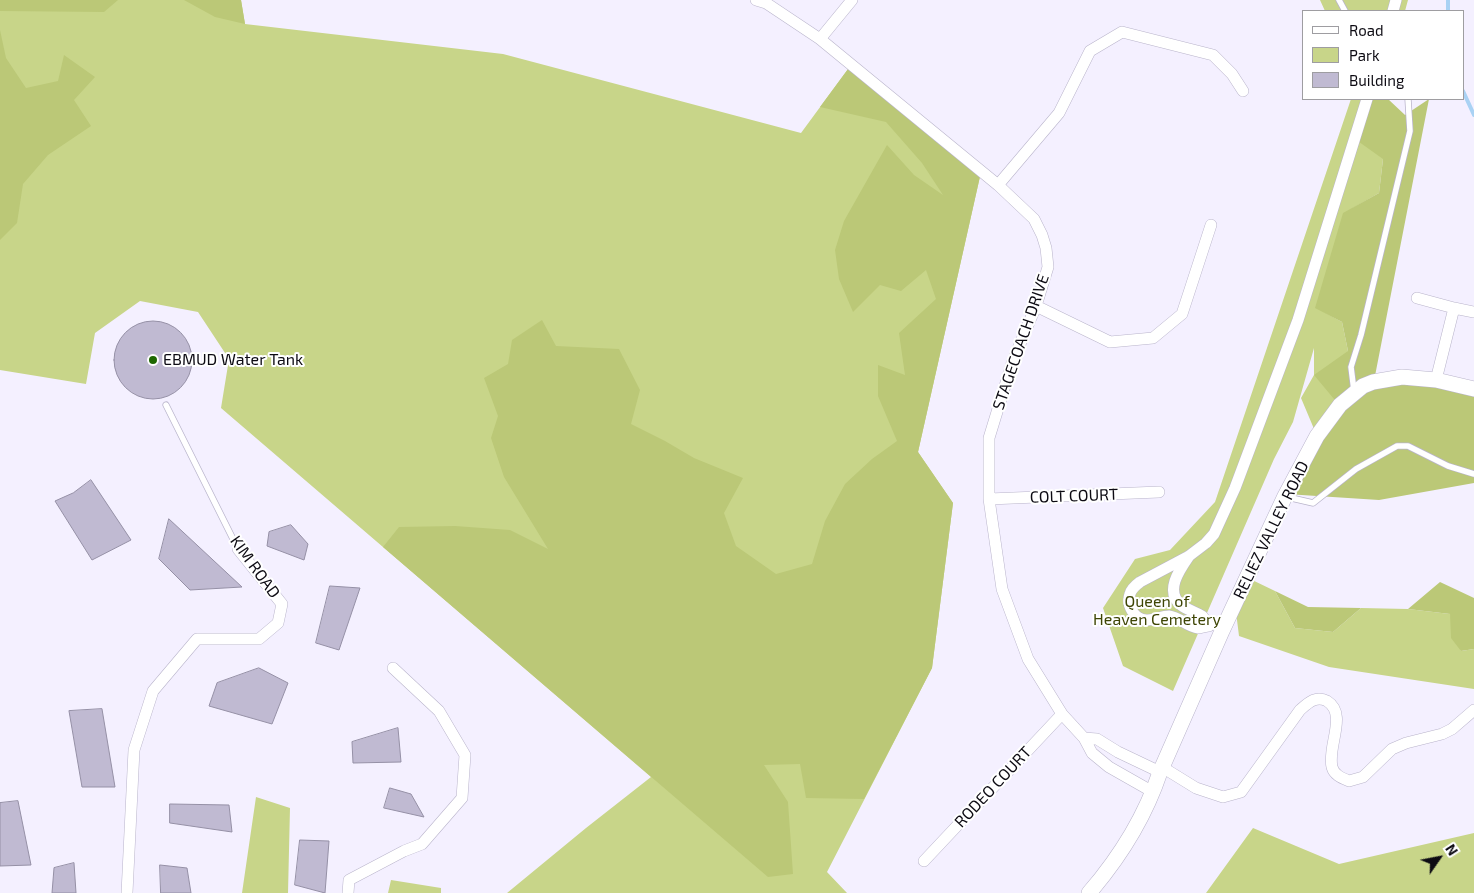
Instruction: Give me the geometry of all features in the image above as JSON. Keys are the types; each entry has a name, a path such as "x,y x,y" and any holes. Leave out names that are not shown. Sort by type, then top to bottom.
{"main road":[{"name":"RELIEZ VALLEY ROAD","path":"1090,893 1108,872 1135,829 1153,792 1216,628 1317,436 1340,405 1363,386 1373,382 1402,377 1436,380 1474,389"}],"street":[{"name":"STAGECOACH DRIVE","path":"756,0 766,3 820,39 998,185 1034,219 1046,248 1048,266 1036,306 1012,363 989,438 989,499 1002,589 1028,659 1062,714 1084,738 1092,753 1109,768 1153,792"},
{"path":"820,39 852,0"},
{"path":"998,185 1059,113 1090,51 1122,32 1213,55 1232,74 1243,91"},
{"path":"1216,628 1198,628 1168,616 1144,620 1136,616 1131,609 1129,603 1130,594 1140,582 1189,556 1206,544 1214,534 1235,488 1298,320 1367,100"},
{"path":"1036,306 1110,342 1153,338 1182,314 1211,225"},
{"path":"1417,298 1474,312"},
{"path":"1436,380 1454,308"},
{"name":"COLT COURT","path":"989,499 1159,492"},
{"name":"KIM ROAD","path":"127,893 134,750 153,691 197,639 258,640 278,623 282,604 238,549"},
{"path":"1189,556 1176,578 1174,588 1177,600 1181,605 1202,617 1216,628"},
{"path":"1168,616 1177,600"},
{"path":"348,893 349,880 404,851 422,844 462,798 465,755 439,711 393,668"},
{"path":"1084,738 1097,739 1118,752 1161,770 1196,788 1223,797 1241,792 1300,710 1309,702 1317,699 1331,704 1335,710 1337,722 1331,750 1332,768 1338,776 1349,781 1363,777 1392,749 1406,743 1442,734 1452,729 1474,710"},
{"name":"RODEO COURT","path":"924,861 1062,714"},
{"path":"1109,768 1118,752"}],"lane":[{"path":"1354,393 1351,367 1410,131 1408,100"},
{"name":"KIM ROAD","path":"166,405 238,549"},
{"path":"1285,496 1313,503 1356,469 1396,446 1408,446 1448,466 1474,474"}],"green space":[{"path":"0,0 241,0 245,24 503,54 801,133 851,65 981,172 918,452 953,503 932,668 827,872 847,893 507,893 651,777 221,408 229,359 198,312 140,301 95,333 86,384 0,370"},
{"path":"0,0 118,0 104,12 0,11"},
{"path":"184,0 241,0 245,24 215,17"},
{"path":"1320,0 1408,0 1405,10 1325,10"},
{"path":"0,30 6,58 26,88 58,81 64,55 95,77 74,100 91,126 48,155 23,184 17,223 0,240"},
{"path":"851,65 981,172 918,452 953,503 932,668 864,799 806,798 800,764 764,765 788,802 793,874 768,877 383,547 399,527 455,526 510,530 548,549 504,477 491,438 498,416 484,378 508,364 512,340 542,320 556,346 619,349 640,390 631,424 694,458 743,478 724,513 736,546 776,574 812,564 825,521 845,484 872,459 897,441 878,396 878,365 905,375 899,333 936,299 926,270 901,291 880,285 853,312 839,279 835,250 844,221 887,145 914,175 943,195 922,163 886,122 820,107"},
{"name":"Queen of Heaven Cemetery","path":"1351,100 1383,100 1383,159 1379,193 1353,208 1324,312 1342,322 1348,351 1340,405 1317,436 1301,398 1314,375 1314,348 1293,422 1274,459 1173,691 1123,666 1103,608 1135,559 1170,550 1215,502"},
{"path":"1367,100 1389,100 1405,115 1429,100 1374,381 1474,389 1474,483 1379,500 1286,494 1339,405 1314,375 1348,351 1342,322 1315,308 1343,213 1379,193 1383,159 1355,139"},
{"path":"1248,578 1275,591 1295,628 1333,632 1361,608 1408,609 1450,614 1461,651 1474,649 1474,689 1329,667 1239,636 1235,604"},
{"path":"1440,582 1474,598 1474,649 1461,651 1451,638 1450,614 1408,609"},
{"path":"1275,591 1308,607 1361,608 1333,632 1295,628"},
{"path":"256,797 290,808 288,893 242,893"},
{"path":"1253,828 1339,864 1474,833 1474,893 1206,893"},
{"path":"391,880 441,888 441,893 388,893"}],"building":[{"name":"EBMUD Water Tank","path":"153,321 168,324 180,333 189,345 192,360 189,375 180,387 168,396 153,399 138,396 126,387 117,375 114,360 117,345 126,333 138,324"},
{"path":"91,480 131,540 92,560 55,501 73,493"},
{"path":"169,519 242,587 190,590 159,559"},
{"path":"291,525 308,544 304,560 267,546 269,532"},
{"path":"330,586 360,588 339,650 316,643"},
{"path":"259,668 288,683 272,724 209,706 217,683"},
{"path":"102,709 115,787 82,787 69,711"},
{"path":"398,728 401,762 353,763 352,742"},
{"path":"390,788 411,794 424,817 384,808"},
{"path":"18,801 31,865 0,866 0,803"},
{"path":"170,804 229,805 232,832 170,823"},
{"path":"300,840 329,841 325,893 295,885"},
{"path":"74,863 76,893 52,893 54,868"},
{"path":"160,865 187,868 191,893 161,893"}],"waterway":[{"path":"1448,0 1448,10"},
{"path":"1464,93 1474,115"}],"place":[{"name":"EBMUD Water Tank","path":"153,360"}]}
